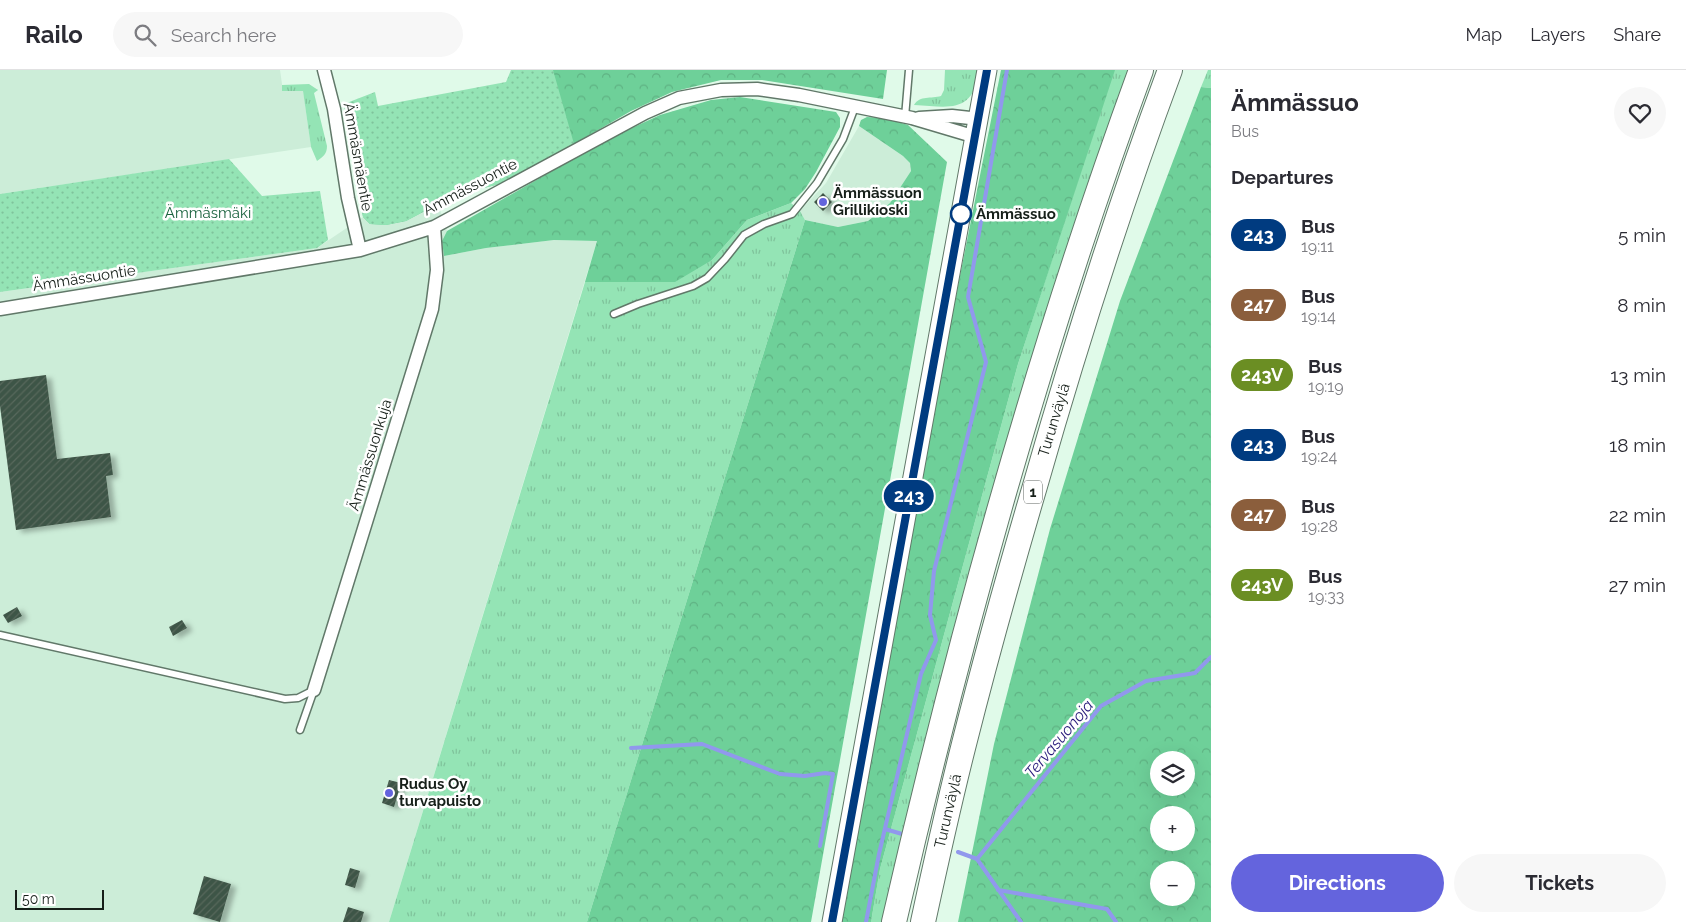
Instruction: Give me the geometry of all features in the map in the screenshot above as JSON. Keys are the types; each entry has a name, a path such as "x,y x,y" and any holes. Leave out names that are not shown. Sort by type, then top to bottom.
{"highway":[{"name":"Turunväylä","path":"894,922 968,622 1024,426 1068,282 1141,70"},
{"name":"Turunväylä","path":"923,922 968,727 994,626 1048,442 1110,242 1170,70"}],"main road":[{"path":"832,922 988,70"}],"street":[{"name":"Ämmäsmäentie","path":"324,70 334,109 348,198 360,250"},
{"name":"Ämmässuontie","path":"0,309 360,250 434,226 645,113 679,98 721,90 757,89 799,95 908,118 936,126 977,128"},
{"name":"Ämmässuontie","path":"908,118 952,116 977,128"},
{"name":"Ämmässuonkuja","path":"314,690 432,309 437,270 434,226"}],"lane":[{"path":"908,118 909,70"},
{"path":"614,314 693,286 707,278 744,235 764,224 792,214 817,183 843,140 855,107"},
{"path":"0,635 285,699 298,698 314,690"},
{"path":"300,730 314,690"}],"shaded area":[{"path":"0,70 280,70 283,91 303,90 311,147 0,194"},
{"path":"859,126 903,156 910,163 911,171 890,203 868,221 838,227 805,220 800,211 826,183"},
{"path":"438,204 447,231 442,241 444,256 486,248 554,240 597,241 389,922 0,922 0,292 317,248 363,217 370,224 386,225 406,221"}],"green space":[{"path":"511,70 553,70 574,144 503,183 461,194 406,221 386,225 370,224 363,217 344,104 375,92 378,106 506,82"},
{"path":"553,70 887,70 883,99 762,80 721,80 672,92 631,111 503,183 461,194 406,221 386,225 370,224 363,217 344,104 360,140 553,73"},
{"path":"945,70 980,70 972,94 958,105 939,107 914,105 919,100 941,96 944,90"},
{"path":"1001,70 1115,70 1018,364 880,869 871,922 841,922 939,381"},
{"path":"1114,70 1130,70 1048,308 975,550 938,689 884,922 871,922 880,869 1018,364"},
{"path":"1208,70 1211,70 1211,88 1201,87"},
{"path":"309,84 318,90 314,93 327,146 324,155 317,161 311,147 303,91 282,91 282,85"},
{"path":"1201,87 1211,88 1211,922 958,922 994,744 1050,529 1120,301"},
{"path":"740,97 836,112 840,118 840,127 816,172 805,189 791,203 747,220 712,260 675,282 585,282 597,241 554,240 486,248 444,256 442,241 447,231 608,139 660,115 711,100"},
{"path":"867,117 885,118 908,125 947,162 811,922 587,922 805,220 838,227 868,221 890,203 911,171 910,163 903,156 859,126 861,120"},
{"name":"Ämmäsmäki","path":"229,159 262,196 320,191 328,240 317,248 0,292 0,194"},
{"path":"791,203 800,211 805,220 587,922 389,922 585,282 621,281 712,260 747,220"}],"building":[{"name":"Ämmässuon Grillikioski","path":"823,193 832,202 823,211 814,202"},
{"path":"46,375 57,459 110,453 113,475 106,476 111,517 16,530 0,406 0,381"},
{"path":"17,607 22,616 8,623 3,615"},
{"path":"182,620 187,628 173,636 169,627"},
{"path":"389,780 401,783 394,807 382,803"},
{"path":"350,868 360,871 355,888 345,885"},
{"path":"204,876 231,884 220,922 193,914"},
{"path":"348,907 364,912 361,922 343,922"}],"waterway":[{"path":"866,922 879,854 921,674 936,640 930,615 934,571 986,362 968,297 1007,70"},
{"name":"Tervasuonoja","path":"977,859 1101,706 1146,681 1195,673 1211,657"},
{"path":"631,748 702,744 780,774 805,776 825,773 833,774 820,846"},
{"path":"885,829 902,834"},
{"path":"958,852 977,859"},
{"path":"977,859 1021,922"},
{"path":"998,890 1107,909 1116,922"}],"bus line":[{"name":"243","path":"832,922 987,70"}],"place":[{"name":"Ämmässuon Grillikioski","path":"823,202"},
{"name":"Ämmässuo","path":"961,214"},
{"name":"Rudus Oy turvapuisto","path":"389,793"}]}
